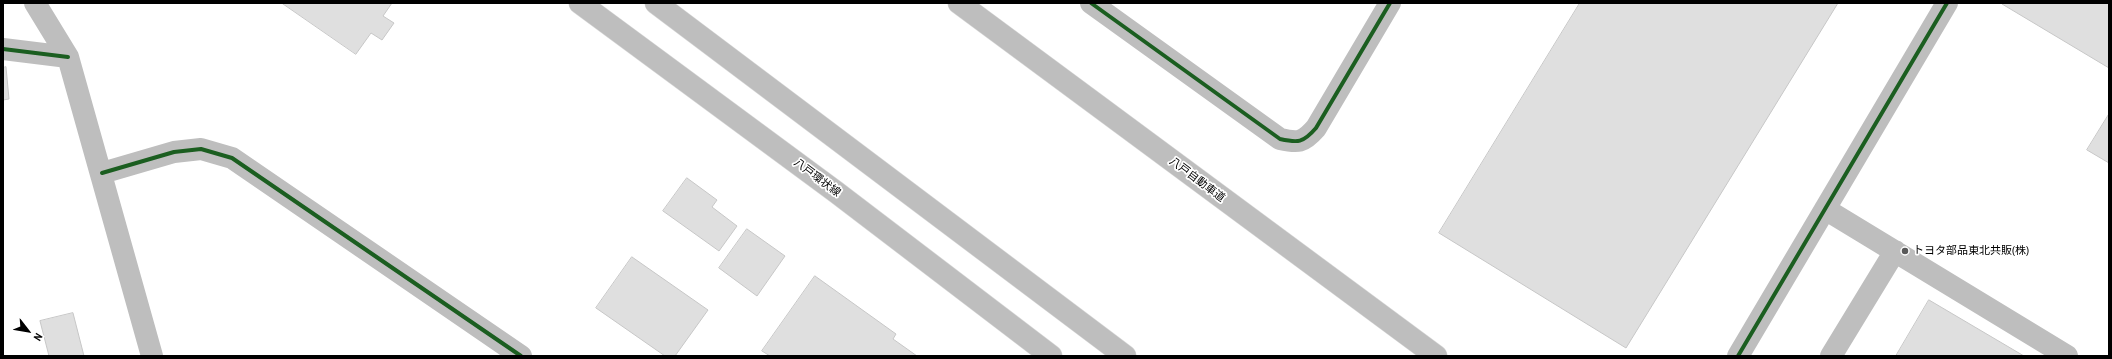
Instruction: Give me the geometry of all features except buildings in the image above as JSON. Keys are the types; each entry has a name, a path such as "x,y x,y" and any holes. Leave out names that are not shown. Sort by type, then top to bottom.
{"main road":[{"path":"35,3 68,57 102,173 152,356"},
{"name":"八戸環状線","path":"580,3 836,192 1047,355"},
{"path":"656,3 1125,356"},
{"name":"八戸自動車道","path":"959,3 1436,356"},
{"path":"1091,3 1280,138 1295,142 1307,139 1316,128 1390,3"},
{"path":"1738,356 1947,3"},
{"path":"3,49 68,57"},
{"path":"102,173 174,152 201,149 232,158 521,356"},
{"path":"1825,209 2067,356"},
{"path":"1831,356 1895,251"}],"cycle path":[{"path":"1091,3 1280,139 1291,141 1300,141 1304,139 1316,128 1390,3"},
{"path":"1738,356 1947,3"},
{"path":"3,49 68,57"},
{"path":"102,173 174,152 201,149 232,158 521,356"}],"place":[{"name":"トヨタ部品東北共販(株)","path":"1905,251"}]}
